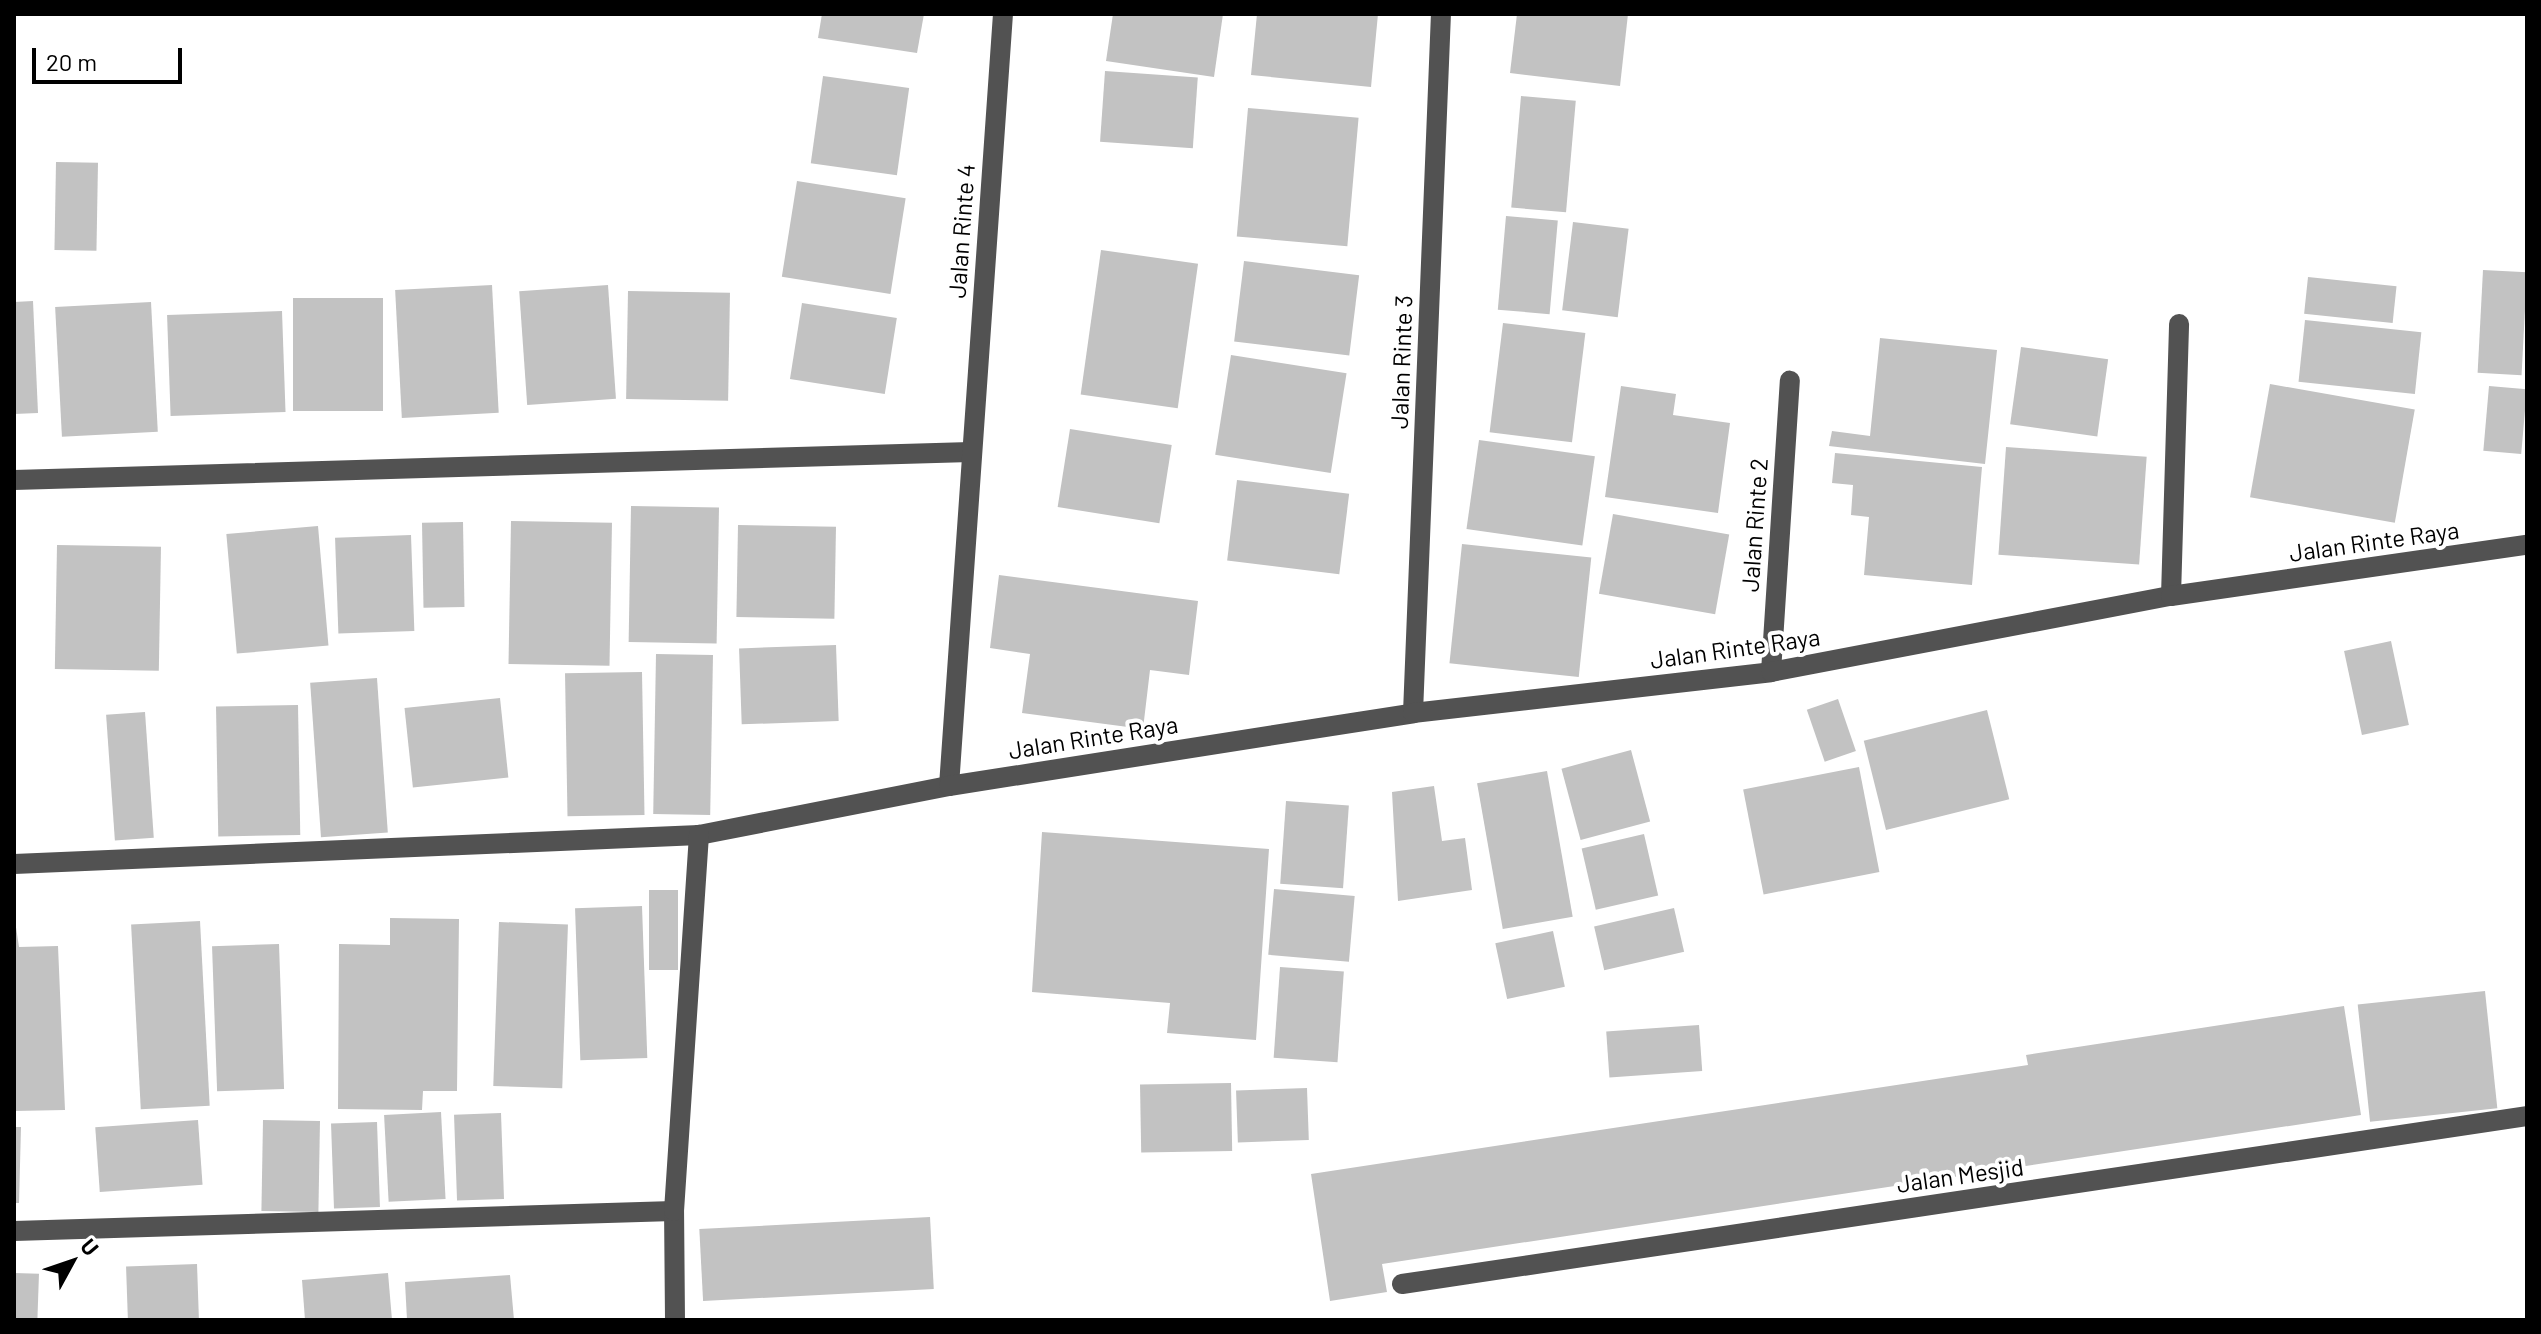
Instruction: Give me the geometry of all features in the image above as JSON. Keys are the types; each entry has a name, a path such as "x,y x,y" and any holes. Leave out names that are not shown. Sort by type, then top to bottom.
{"street":[{"name":"Jalan Rinte 4","path":"949,786 1003,14"},
{"name":"Jalan Rinte 3","path":"1413,713 1441,14"},
{"path":"2171,596 2179,324"},
{"name":"Jalan Rinte 2","path":"1771,672 1790,381"},
{"path":"14,480 971,452"},
{"name":"Jalan Rinte Raya","path":"14,864 699,835 949,786 1413,713 1771,672 2171,596 2527,545"},
{"path":"675,1320 674,1211 699,835"},
{"name":"Jalan Mesjid","path":"1402,1284 2527,1116"},
{"path":"14,1231 674,1211"}],"building":[{"path":"822,14 924,14 917,53 818,38"},
{"path":"1113,14 1223,14 1214,77 1106,61"},
{"path":"1257,14 1378,14 1371,87 1251,75"},
{"path":"1517,14 1628,14 1620,86 1510,73"},
{"path":"1105,71 1198,77 1193,148 1100,142"},
{"path":"823,76 909,88 897,175 811,163"},
{"path":"1521,96 1576,101 1566,212 1511,208"},
{"path":"1248,108 1359,118 1347,246 1237,237"},
{"path":"56,162 98,163 96,251 54,250"},
{"path":"797,181 906,198 890,294 782,277"},
{"path":"1506,216 1558,221 1550,314 1498,310"},
{"path":"1573,222 1629,229 1618,317 1562,310"},
{"path":"1101,250 1198,264 1178,408 1081,395"},
{"path":"1244,261 1359,275 1349,356 1234,341"},
{"path":"2483,270 2527,272 2522,375 2478,373"},
{"path":"2308,277 2397,286 2393,323 2304,314"},
{"path":"492,285 499,413 402,418 395,290"},
{"path":"608,285 616,399 527,405 519,291"},
{"path":"628,291 730,293 728,401 626,399"},
{"path":"293,298 383,298 383,411 293,411"},
{"path":"33,301 38,413 14,414 14,302"},
{"path":"151,302 158,432 62,437 55,307"},
{"path":"802,303 897,318 885,394 790,379"},
{"path":"282,311 286,412 171,416 167,315"},
{"path":"2305,320 2421,332 2415,394 2299,382"},
{"path":"1503,323 1585,333 1572,442 1490,432"},
{"path":"1880,338 1997,350 1985,464 1829,446 1832,431 1870,436"},
{"path":"2021,347 2108,359 2097,436 2010,424"},
{"path":"1231,355 1347,373 1331,473 1215,455"},
{"path":"2270,384 2415,410 2395,523 2250,497"},
{"path":"1621,386 1676,394 1673,415 1730,423 1718,513 1605,497"},
{"path":"2489,386 2527,389 2521,454 2483,451"},
{"path":"1070,429 1172,445 1159,523 1058,507"},
{"path":"1479,440 1595,456 1582,545 1466,529"},
{"path":"2006,447 2147,457 2139,565 1998,555"},
{"path":"1835,453 1982,467 1972,585 1864,575 1869,517 1851,515 1853,485 1832,483"},
{"path":"1237,480 1349,494 1339,574 1227,560"},
{"path":"631,506 719,508 717,644 629,642"},
{"path":"1613,514 1729,534 1715,614 1599,594"},
{"path":"511,521 612,523 609,666 509,664"},
{"path":"463,522 464,607 423,608 422,523"},
{"path":"738,525 836,527 834,619 736,617"},
{"path":"318,526 328,646 237,654 226,534"},
{"path":"411,535 414,631 338,634 335,538"},
{"path":"1462,544 1591,558 1579,677 1449,663"},
{"path":"57,545 161,547 159,671 55,669"},
{"path":"999,575 1198,601 1189,675 1150,670 1143,729 1022,713 1030,654 990,648"},
{"path":"2391,641 2409,725 2362,735 2344,651"},
{"path":"836,645 839,721 742,724 739,648"},
{"path":"656,654 713,655 710,815 653,814"},
{"path":"642,672 644,815 568,816 565,673"},
{"path":"377,678 388,833 321,837 310,683"},
{"path":"500,698 508,778 413,788 405,708"},
{"path":"1838,699 1856,751 1825,762 1807,710"},
{"path":"298,705 300,835 218,836 216,706"},
{"path":"1987,710 2009,799 1886,830 1864,741"},
{"path":"145,712 154,838 115,840 106,715"},
{"path":"1631,750 1650,821 1581,840 1561,769"},
{"path":"1859,767 1879,872 1764,895 1743,790"},
{"path":"1547,771 1573,917 1503,929 1477,783"},
{"path":"1434,786 1442,841 1465,838 1472,890 1398,901 1392,792"},
{"path":"1286,801 1349,805 1343,888 1280,884"},
{"path":"1042,832 1269,849 1256,1040 1167,1033 1170,1003 1032,992"},
{"path":"1644,834 1658,895 1596,910 1582,848"},
{"path":"1274,889 1355,896 1349,962 1268,955"},
{"path":"649,890 678,890 678,970 649,970"},
{"path":"642,906 647,1058 580,1060 575,908"},
{"path":"1674,908 1684,952 1604,970 1594,926"},
{"path":"14,914 19,947 58,946 65,1110 14,1111"},
{"path":"390,918 459,919 457,1091 423,1091 422,1110 338,1109 339,944 390,945"},
{"path":"200,921 210,1106 141,1109 131,925"},
{"path":"499,922 568,924 562,1088 493,1086"},
{"path":"1553,931 1565,987 1507,999 1495,943"},
{"path":"279,944 284,1089 217,1091 212,946"},
{"path":"1280,967 1344,971 1337,1062 1274,1058"},
{"path":"2485,991 2497,1108 2370,1122 2358,1004"},
{"path":"2344,1006 2361,1115 1382,1264 1387,1292 1330,1301 1311,1174 2028,1065 2026,1055"},
{"path":"1699,1025 1702,1071 1609,1077 1606,1031"},
{"path":"1231,1083 1232,1151 1141,1153 1140,1085"},
{"path":"1307,1088 1309,1140 1238,1142 1236,1090"},
{"path":"441,1112 446,1199 389,1202 384,1115"},
{"path":"501,1113 504,1199 457,1201 454,1115"},
{"path":"198,1120 203,1185 100,1192 95,1127"},
{"path":"263,1120 320,1121 318,1212 261,1211"},
{"path":"377,1122 380,1207 334,1209 331,1124"},
{"path":"14,1127 21,1127 19,1203 14,1203"},
{"path":"930,1217 934,1289 703,1301 699,1229"},
{"path":"197,1264 199,1320 128,1320 126,1266"},
{"path":"14,1273 39,1274 37,1320 14,1320"},
{"path":"388,1273 392,1320 305,1320 302,1280"},
{"path":"510,1275 514,1320 407,1320 405,1282"}]}
